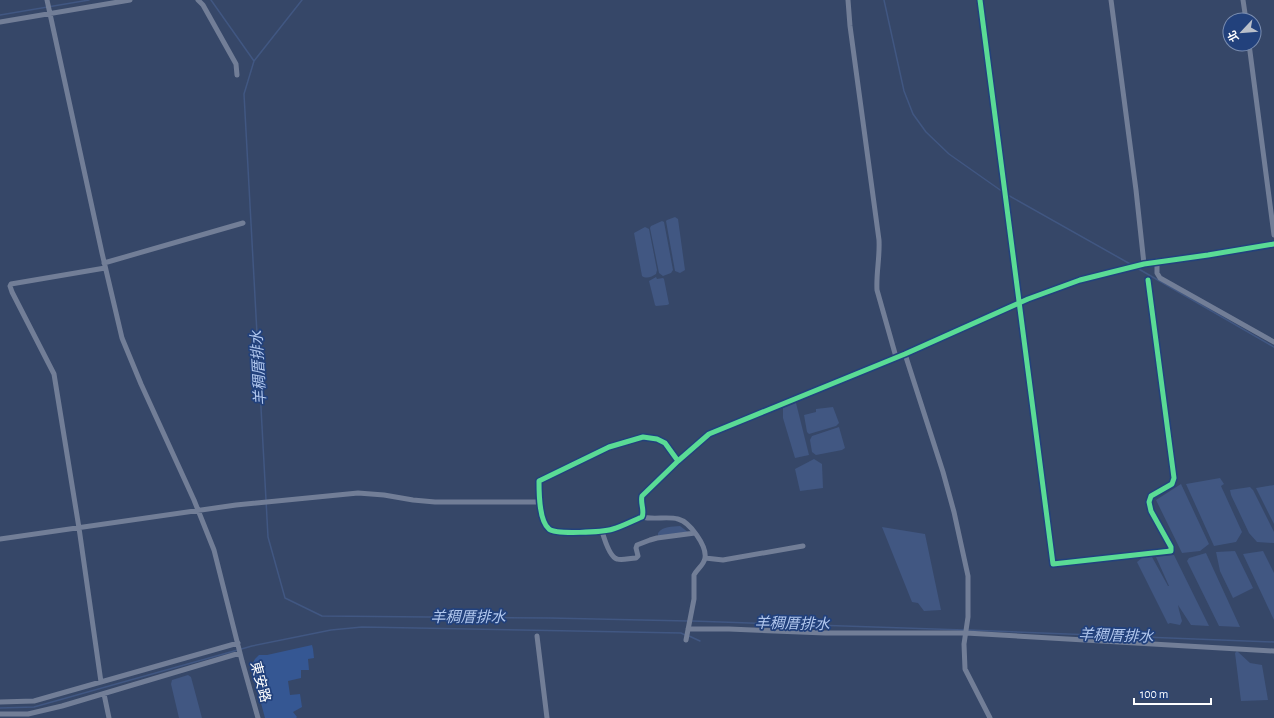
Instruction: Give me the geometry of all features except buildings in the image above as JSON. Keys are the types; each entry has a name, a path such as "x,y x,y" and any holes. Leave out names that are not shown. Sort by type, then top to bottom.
{"street":[{"name":"東安路","path":"47,0 122,338 126,350 194,500 214,550 258,718"},
{"path":"0,22 130,0"},
{"path":"198,0 203,5 236,64 237,75"},
{"path":"848,0 850,26 879,240 880,252 876,279 877,290 896,357"},
{"path":"980,0 1053,564 1171,551 1151,511 1149,502 1151,496 1172,484 1174,478 1148,280"},
{"path":"1111,0 1136,190 1142,264"},
{"path":"1243,0 1245,12"},
{"path":"1250,52 1274,235"},
{"path":"101,682 79,528 54,374 10,286 12,284 105,266 243,223"},
{"path":"642,517 642,496 678,461 709,434 905,354 1019,303 1080,280 1157,261 1208,255 1274,244"},
{"path":"1157,261 1160,278 1274,342"},
{"path":"905,354 954,512 968,576 968,620 964,644 965,669 990,718"},
{"path":"678,461 665,443 657,439 643,437 609,447 539,482 539,502 544,523 549,530 557,532 602,531 614,529 642,517 648,519 679,519 689,526 701,541 704,547 705,558 702,566 694,575 694,599 686,640"},
{"path":"0,539 236,505 358,494 384,495 435,502 539,502"},
{"path":"602,531 611,554 614,559 618,560 636,558 638,556 636,548 638,545 650,540 695,533"},
{"path":"705,558 723,560 802,546"},
{"path":"688,629 826,633 966,632 1274,651"},
{"path":"536,636 547,718"},
{"path":"0,702 34,701 101,682 239,649"},
{"path":"0,714 28,714 104,694 239,649"},
{"path":"104,694 109,718"}],"shaded area":[{"path":"675,217 678,219 685,270 680,273 675,271 666,221"},
{"path":"662,221 664,222 673,270 671,273 663,276 659,273 650,228 651,226"},
{"path":"645,227 649,229 657,270 656,274 651,277 642,276 634,233"},
{"path":"656,277 657,279 664,279 669,304 667,305 655,305 649,281"},
{"path":"796,403 809,455 795,458 783,418 783,408"},
{"path":"833,407 839,423 836,426 809,434 807,432 804,415 816,412 816,409"},
{"path":"839,427 845,448 842,450 816,455 812,452 810,440 812,436"},
{"path":"814,459 822,464 823,488 800,491 795,469"},
{"path":"1220,478 1224,484 1221,486 1242,532 1236,542 1214,546 1186,484"},
{"path":"1181,484 1209,544 1200,551 1182,553 1156,500"},
{"path":"1274,485 1274,524 1256,488"},
{"path":"1250,487 1253,490 1274,532 1274,543 1257,542 1249,533 1231,495 1230,490"},
{"path":"680,526 688,532 658,536 658,533 662,529"},
{"path":"882,527 925,534 941,610 924,611 918,603 912,602"},
{"path":"1235,551 1253,588 1233,598 1220,571 1216,552"},
{"path":"1263,551 1274,573 1274,620 1243,554"},
{"path":"1206,553 1240,627 1219,626 1187,561 1189,558"},
{"path":"1174,555 1209,626 1191,625 1178,605 1182,621 1180,625 1168,624 1137,562 1143,557 1152,557 1169,586 1156,557"},
{"path":"312,645 314,658 308,659 309,670 301,670 301,678 288,681 290,695 300,694 302,707 293,712 297,717 265,718 251,666 255,659 259,655 267,655"},
{"path":"1237,651 1250,663 1262,665 1268,700 1241,701 1235,653"},
{"path":"188,675 191,677 202,718 179,718 171,684 172,680"}],"waterway":[{"path":"0,15 89,0"},
{"path":"211,0 254,61"},
{"name":"羊稠厝排水","path":"302,0 254,61 244,94 268,537 285,598 322,616 688,621"},
{"path":"884,0 904,91 913,114 926,132 949,154 1003,192"},
{"path":"1006,194 1132,265"},
{"path":"1137,268 1274,347"},
{"name":"羊稠厝排水","path":"692,621 964,630"},
{"path":"0,708 34,707 252,646 331,630 362,627 681,633 685,635"},
{"name":"羊稠厝排水","path":"968,630 1274,642"},
{"path":"689,636 700,641"}],"cycle path":[{"path":"980,0 1053,564 1171,551 1171,547 1151,511 1149,502 1151,496 1172,484 1174,478 1148,280"},
{"path":"678,461 665,443 657,439 643,437 609,447 539,481 540,506 543,520 549,529 553,531 580,532 613,529 642,517 642,496 678,461 709,434 905,354 1028,299 1080,280 1144,264 1274,244"}]}
